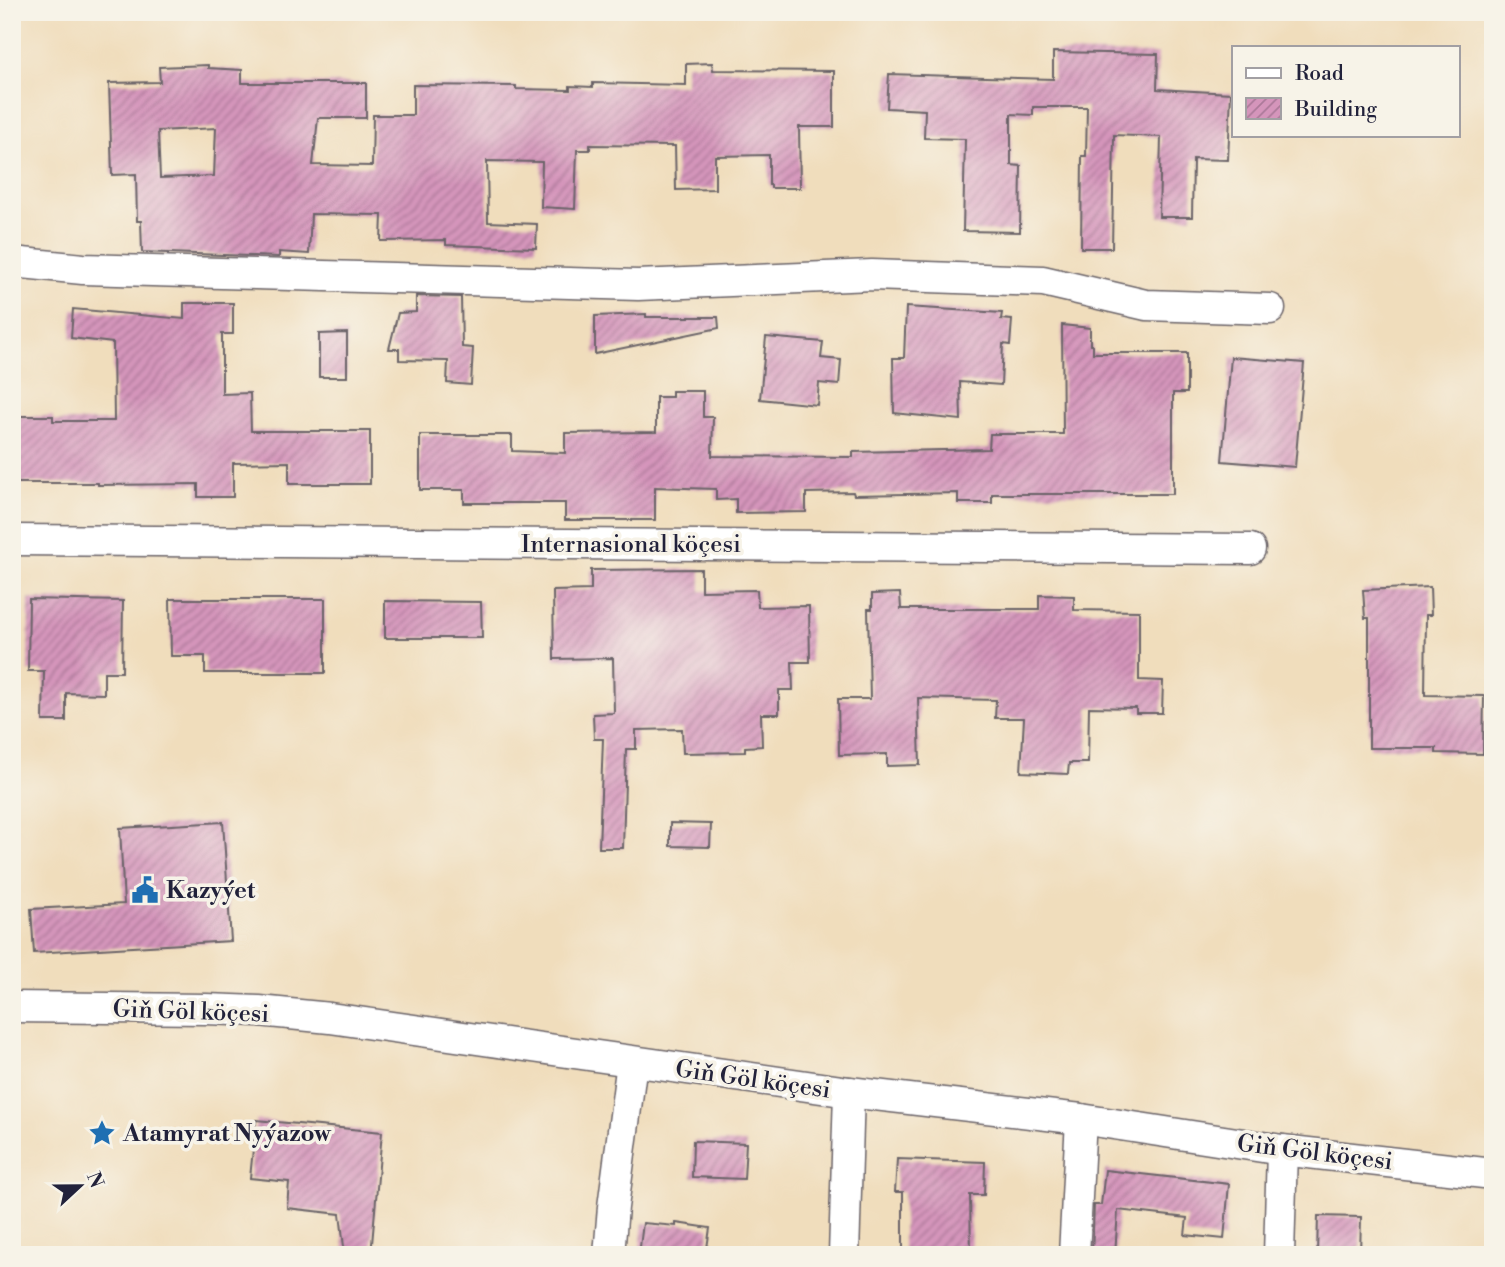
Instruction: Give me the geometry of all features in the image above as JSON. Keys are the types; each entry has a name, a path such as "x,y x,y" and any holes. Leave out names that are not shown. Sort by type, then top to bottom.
{"street":[{"path":"12,262 83,270 638,285 872,275 1030,280 1146,305 1270,309"},
{"name":"Internasional köçesi","path":"12,540 1250,549"},
{"name":"Giň Göl köçesi","path":"12,1007 206,1009 330,1018 849,1092 1082,1119 1282,1150 1493,1174"},
{"path":"608,1255 632,1062"},
{"path":"844,1255 849,1092"},
{"path":"1074,1255 1082,1119"},
{"path":"1279,1255 1282,1150"}],"building":[{"path":"1053,52 1158,54 1157,89 1231,93 1228,160 1193,159 1192,217 1159,217 1161,137 1114,135 1112,248 1081,248 1082,156 1086,156 1087,107 1033,107 1033,115 1011,114 1011,165 1021,166 1020,232 963,231 965,139 924,138 925,110 887,108 889,74 1053,79"},
{"path":"712,63 713,70 834,71 834,127 799,127 800,188 771,188 769,155 715,156 715,189 676,190 675,146 590,145 590,150 577,150 575,209 541,207 542,162 487,161 488,222 537,224 536,248 446,245 446,240 381,241 382,215 311,214 309,254 279,252 279,257 142,252 141,221 137,221 136,174 112,175 109,83 160,82 159,67 208,65 208,68 242,70 242,83 366,83 366,118 318,118 313,165 372,166 373,115 413,115 413,85 516,86 516,89 570,90 570,86 593,87 593,83 686,85 686,64","holes":["216,128 214,176 160,178 158,131"]},
{"path":"416,296 461,297 462,347 473,348 471,385 447,383 448,361 399,360 399,349 389,349 398,313 416,312"},
{"path":"184,303 233,303 233,334 222,334 222,394 250,393 251,431 370,431 370,484 289,484 289,462 233,463 233,497 198,497 198,484 12,483 12,420 17,420 17,416 53,416 53,421 114,421 113,343 71,338 73,309 184,319"},
{"path":"906,307 1002,313 1001,319 1012,320 1010,345 1003,344 1001,385 960,382 961,420 894,413 893,358 904,358"},
{"path":"646,314 646,317 718,317 719,328 595,354 595,316"},
{"path":"1062,325 1090,328 1093,353 1187,353 1187,393 1173,393 1173,494 992,494 992,503 958,503 958,493 806,493 806,512 736,513 736,499 716,500 716,489 655,487 655,520 565,520 565,503 464,503 464,490 420,490 420,435 512,435 512,451 565,453 565,433 656,432 656,397 672,397 672,391 703,391 703,417 713,417 712,456 853,457 853,452 989,449 990,434 1063,434"},
{"path":"347,333 347,377 319,377 319,334"},
{"path":"766,337 823,342 821,358 841,360 839,385 819,383 817,405 760,399"},
{"path":"1231,357 1304,363 1295,467 1222,461"},
{"path":"701,569 701,591 757,590 758,607 809,606 810,662 792,662 793,690 779,690 779,714 761,714 762,746 745,747 745,752 683,753 682,729 636,730 636,749 626,749 623,848 599,848 603,739 594,739 593,714 614,713 613,658 554,659 553,591 591,590 591,570"},
{"path":"1430,587 1431,615 1426,615 1425,695 1484,696 1483,754 1436,753 1436,748 1369,748 1369,618 1365,618 1363,590"},
{"path":"900,593 901,609 1039,609 1039,595 1074,596 1074,610 1139,611 1139,680 1163,681 1162,713 1136,713 1136,708 1089,707 1088,763 1069,763 1068,774 1021,772 1024,718 995,718 996,700 918,698 920,765 887,766 887,754 839,755 838,699 870,699 868,609 872,609 872,594"},
{"path":"29,599 123,601 122,672 104,672 104,694 66,693 66,721 43,721 44,671 28,671"},
{"path":"170,599 325,599 325,673 205,673 205,656 171,656"},
{"path":"385,601 481,602 482,638 385,638"},
{"name":"Kazyýet","path":"223,822 231,941 34,953 31,909 124,904 120,828"},
{"path":"670,823 711,824 710,847 670,846"},
{"path":"256,1120 382,1132 371,1255 345,1255 340,1214 287,1208 289,1182 250,1178"},
{"path":"693,1141 746,1143 744,1179 692,1177"},
{"path":"897,1159 985,1162 984,1195 970,1195 971,1255 903,1255 903,1192 895,1192"},
{"path":"1105,1170 1229,1184 1224,1239 1185,1235 1187,1218 1118,1210 1115,1255 1092,1255 1094,1205 1101,1205"},
{"path":"1318,1216 1361,1217 1360,1255 1317,1255"},
{"path":"643,1223 676,1226 676,1223 710,1228 706,1255 639,1255"}],"place":[{"name":"Kazyýet","path":"145,890"},
{"name":"Atamyrat Nyýazow","path":"102,1133"}]}
